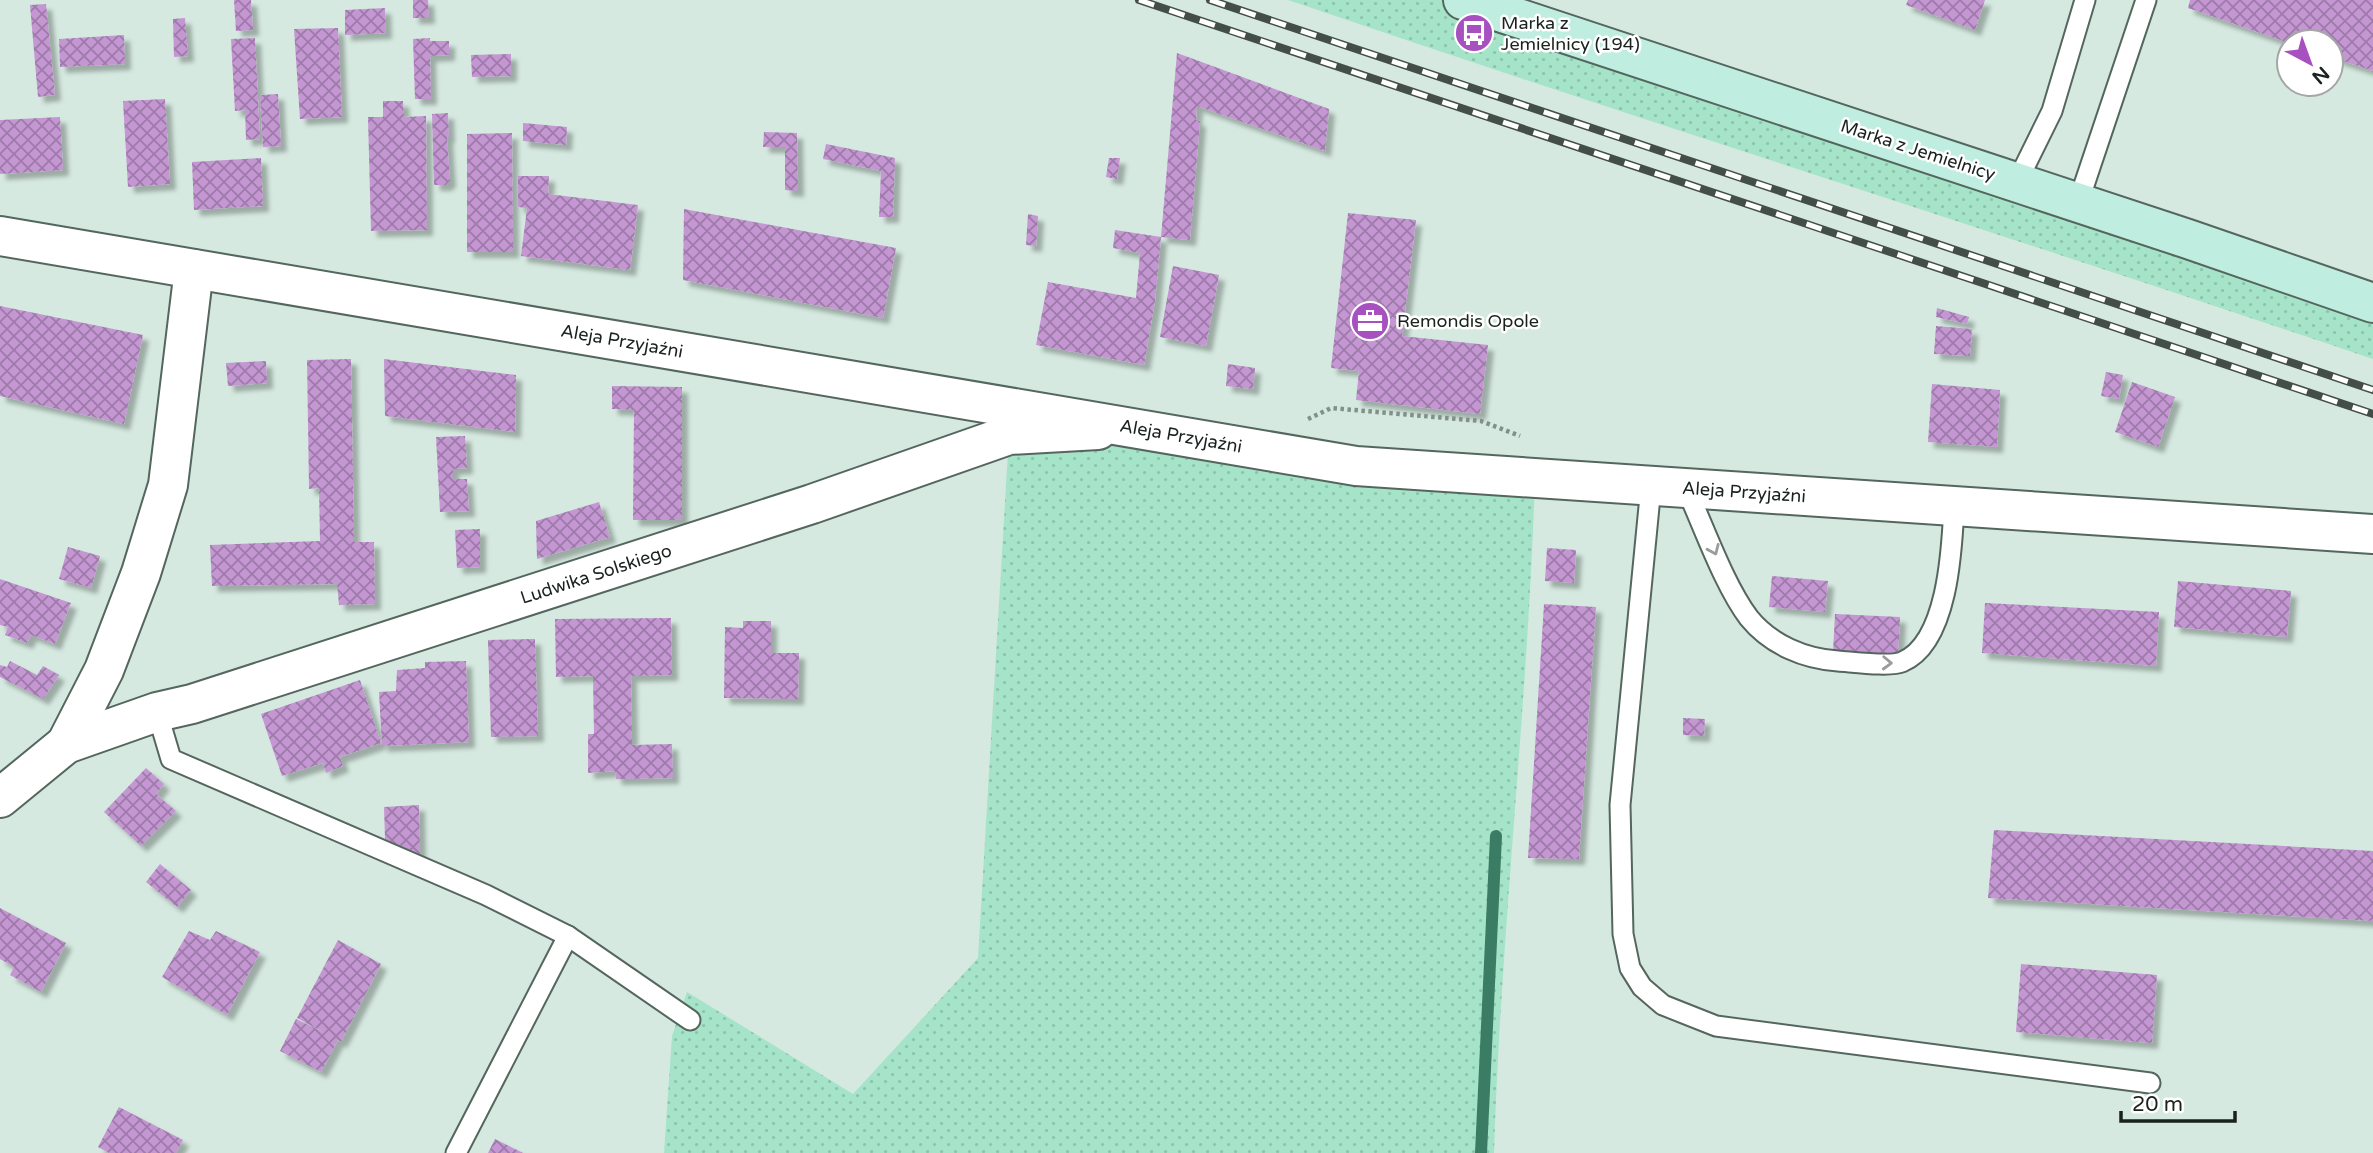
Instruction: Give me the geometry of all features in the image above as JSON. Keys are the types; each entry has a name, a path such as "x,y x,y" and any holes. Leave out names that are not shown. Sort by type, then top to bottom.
{"main road":[{"name":"Marka z Jemielnicy","path":"1463,0 2373,303"}],"street":[{"name":"Aleja Przyjaźni","path":"0,236 1356,466 2373,534"},
{"name":"Ludwika Solskiego","path":"66,744 104,670 141,573 168,485 194,269"},
{"name":"Ludwika Solskiego","path":"0,798 66,744 158,712 192,704 799,509 1009,435 1131,427"}],"lane":[{"path":"2017,183 2052,111 2085,0"},
{"path":"2078,203 2146,0"},
{"path":"1668,487 1750,618 1777,643 1796,653 1835,661 1900,664 1922,648 1939,612 1952,553 1954,506"},
{"path":"1668,487 1620,805 1623,933 1630,968 1642,987 1663,1005 1716,1026 2150,1083"},
{"path":"158,712 171,759 486,895 568,936 690,1020"},
{"path":"456,1153 568,936"}],"path":[{"path":"1299,421 1331,408 1481,421 1527,439"}],"green space":[{"path":"1288,0 1463,0 2373,303 2373,359 1559,91"},
{"path":"1009,435 1535,478 1527,647 1502,984 1494,1153 664,1153 672,1036 687,992 853,1094 978,958"}],"building":[{"path":"234,0 251,0 253,30 236,31"},
{"path":"413,0 428,0 429,18 413,18"},
{"path":"1908,0 1985,0 1975,30 1906,5"},
{"path":"2190,0 2373,0 2373,71 2345,62 2345,28 2275,28 2275,38 2188,8"},
{"path":"46,4 55,95 38,97 30,5"},
{"path":"385,8 386,33 345,35 345,10"},
{"path":"185,18 188,56 174,57 173,19"},
{"path":"338,28 342,117 300,119 294,29"},
{"path":"124,35 125,64 60,67 59,39"},
{"path":"255,38 260,139 246,140 245,110 235,111 231,39"},
{"path":"430,38 430,41 449,41 449,55 430,56 431,99 415,99 413,39"},
{"path":"1177,53 1329,109 1325,151 1197,106 1196,120 1200,121 1190,240 1161,237"},
{"path":"511,54 511,76 472,77 471,55"},
{"path":"278,94 281,146 263,147 260,95"},
{"path":"165,99 170,184 128,187 123,101"},
{"path":"383,101 403,101 404,117 426,116 427,230 371,231 368,117 383,117"},
{"path":"448,113 450,181 446,185 434,185 432,114"},
{"path":"60,117 63,170 0,174 0,120"},
{"path":"523,123 567,127 566,145 523,141"},
{"path":"764,132 797,133 798,191 785,190 785,147 763,147"},
{"path":"512,133 513,252 467,252 467,134"},
{"path":"826,144 895,158 893,217 879,217 881,171 823,159"},
{"path":"261,158 263,206 194,210 192,162"},
{"path":"1109,158 1120,158 1117,179 1106,177"},
{"path":"518,176 549,176 548,194 638,205 630,270 521,256 527,208 518,207"},
{"path":"684,209 896,248 883,318 683,280"},
{"name":"Remondis Opole","path":"1348,213 1416,220 1402,336 1488,345 1480,414 1356,400 1359,371 1331,368"},
{"path":"1028,214 1038,216 1036,246 1026,245"},
{"path":"1115,230 1161,237 1155,301 1144,365 1036,345 1048,282 1136,298 1140,253 1113,248"},
{"path":"1173,266 1219,275 1206,346 1160,337"},
{"path":"0,306 143,335 124,424 0,396"},
{"path":"1937,308 1969,317 1967,324 1936,317"},
{"path":"1936,326 1972,329 1970,356 1934,354"},
{"path":"351,359 354,542 374,542 375,604 339,605 337,584 212,586 210,545 320,541 319,488 309,489 307,360"},
{"path":"384,359 516,375 515,432 385,416"},
{"path":"266,361 267,383 228,386 226,363"},
{"path":"1228,364 1255,368 1253,389 1226,386"},
{"path":"2106,372 2123,375 2119,399 2101,396"},
{"path":"2132,382 2175,397 2158,447 2115,432"},
{"path":"1932,384 2000,390 1997,447 1928,442"},
{"path":"612,386 682,387 682,520 633,520 634,410 612,409"},
{"path":"465,436 467,468 453,469 453,479 467,479 469,511 440,512 436,437"},
{"path":"599,502 610,537 537,559 536,521"},
{"path":"480,529 480,567 457,568 455,530"},
{"path":"68,547 100,556 91,588 59,579"},
{"path":"1547,548 1576,550 1574,583 1545,581"},
{"path":"1772,576 1828,581 1825,612 1769,607"},
{"path":"0,579 71,603 55,644 31,635 27,643 5,635 8,627 0,625"},
{"path":"2178,581 2291,591 2287,637 2174,627"},
{"path":"1985,603 2159,612 2156,666 1982,653"},
{"path":"1544,604 1596,607 1579,859 1528,858"},
{"path":"1835,614 1900,617 1898,655 1833,652"},
{"path":"671,618 672,675 631,676 632,745 672,744 673,778 616,779 615,771 588,773 588,734 594,734 593,676 556,677 555,619"},
{"path":"743,621 771,621 771,653 799,653 798,699 724,698 725,627 743,628"},
{"path":"535,639 538,736 491,737 488,640"},
{"path":"10,661 37,675 43,666 59,675 43,699 0,677 0,665 7,667"},
{"path":"466,661 469,742 382,746 379,692 396,691 397,670 425,668 425,662"},
{"path":"360,680 381,743 340,757 343,766 326,773 323,763 282,776 261,714"},
{"path":"1683,718 1705,719 1704,736 1683,735"},
{"path":"146,768 164,784 156,794 176,811 141,846 104,812"},
{"path":"419,805 420,854 385,839 384,807"},
{"path":"1994,830 2373,851 2373,921 1988,898"},
{"path":"160,864 191,890 177,907 146,882"},
{"path":"0,908 66,943 41,992 10,975 14,967 0,959"},
{"path":"189,931 210,940 216,931 260,952 227,1015 162,977"},
{"path":"338,940 381,964 341,1042 338,1040 321,1072 280,1051 296,1019 329,1035 297,1018"},
{"path":"2021,964 2157,975 2152,1043 2016,1032"},
{"path":"119,1107 183,1140 176,1153 109,1153 98,1147"},
{"path":"495,1139 523,1153 488,1153"}],"waterway":[{"path":"1481,1153 1496,836"}],"railway":[{"path":"1139,0 2373,414"},
{"path":"1210,0 2373,390"}],"place":[{"name":"Marka z Jemielnicy (194)","path":"1474,33"},
{"name":"Remondis Opole","path":"1370,321"}]}
